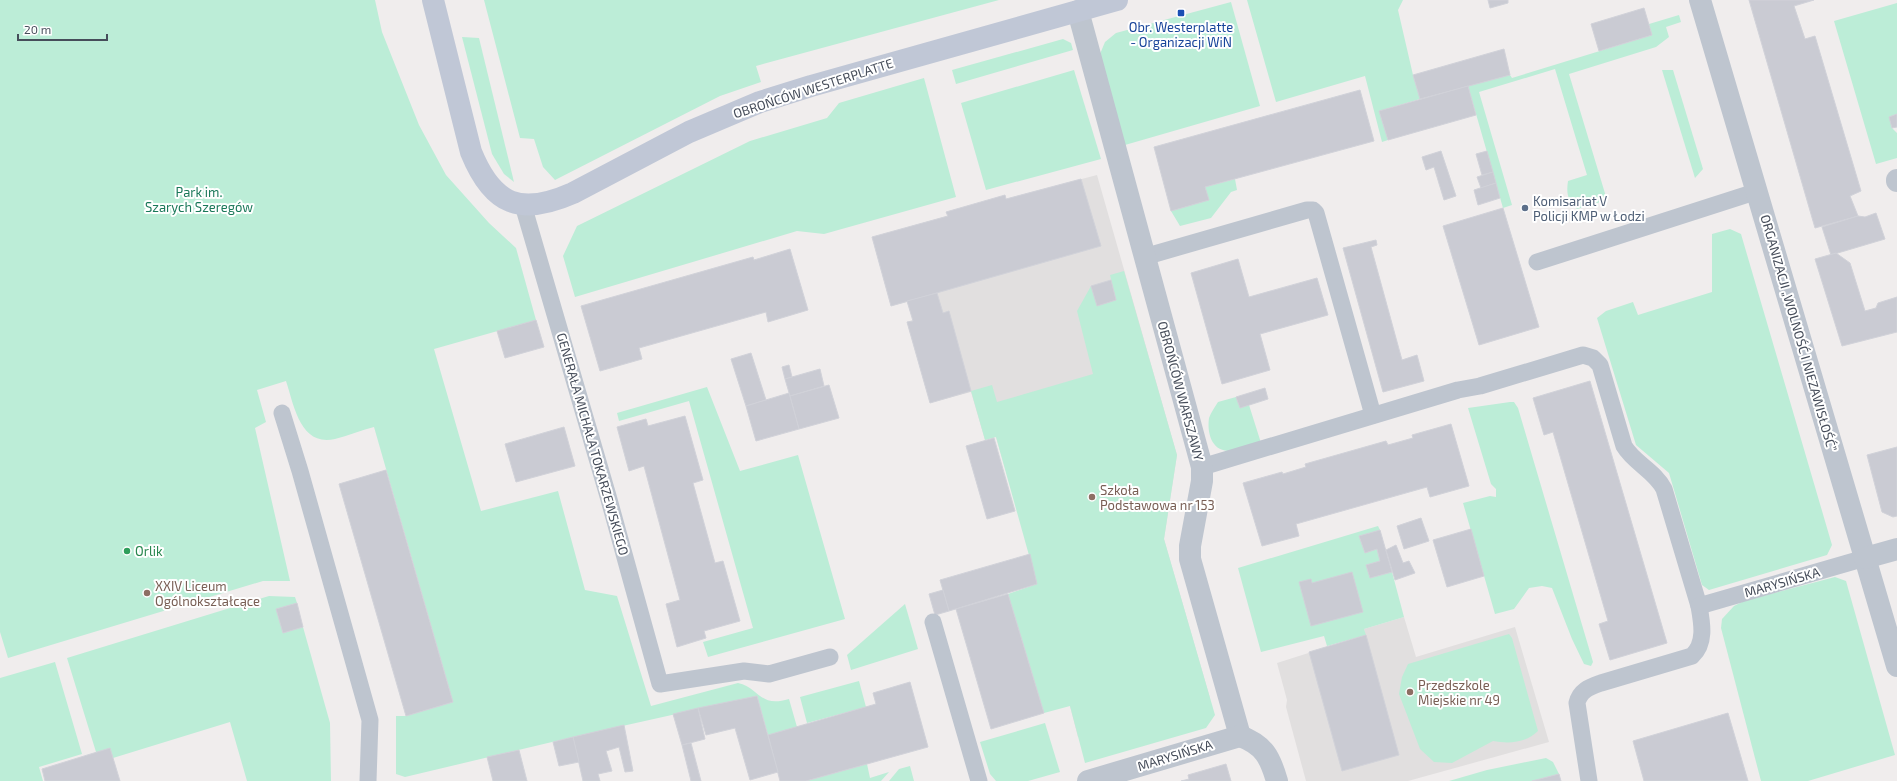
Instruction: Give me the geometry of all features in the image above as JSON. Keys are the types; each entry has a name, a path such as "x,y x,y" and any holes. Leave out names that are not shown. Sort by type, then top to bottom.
{"street":[{"path":"433,0 471,152 479,172 492,189 506,199 523,205"},
{"name":"OBROŃCÓW WESTERPLATTE","path":"523,205 538,205 556,201 689,132 760,102 818,84 1117,0"},
{"name":"ORGANIZACJI „WOLNOŚĆ I NIEZAWISŁOŚĆ”","path":"1700,0 1758,191 1897,666"},
{"name":"OBROŃCÓW WARSZAWY","path":"1078,11 1202,467 1202,481 1190,546 1190,559 1240,736"},
{"path":"1865,558 1897,549"},
{"path":"1240,736 1252,741 1269,757 1277,781"},
{"name":"MARYSIŃSKA","path":"1088,781 1240,736"}],"lane":[{"path":"1537,262 1758,191"},
{"name":"GENERAŁA MICHAŁA TOKARZEWSKIEGO","path":"523,205 608,496 660,684 744,671 769,674 830,657"},
{"path":"1144,256 1307,210 1313,210 1316,212 1373,415"},
{"path":"1202,467 1373,415 1583,355 1593,358 1600,365 1624,446 1628,452 1660,481 1664,489 1700,606 1703,624 1699,650 1692,656 1601,683 1588,688 1579,695 1577,703 1589,781"},
{"path":"282,413 300,471 370,720 368,781"},
{"name":"MARYSIŃSKA","path":"1700,606 1865,558"},
{"path":"932,622 979,781"}],"shaded area":[{"name":"Szkoła Podstawowa nr 153","path":"1097,175 1177,455 1164,539 1210,698 1078,737 1030,554 996,437 985,440 971,392 930,403 907,322 913,320 907,302 891,306 872,237 947,216 946,212 1005,195 1006,199"},
{"name":"Przedszkole Miejskie nr 49","path":"1404,617 1416,657 1515,627 1549,742 1408,781 1306,781 1286,707 1287,700 1277,663 1365,635 1364,629"}],"green space":[{"name":"Park im. Szarych Szeregów","path":"0,0 375,0 382,32 419,125 446,175 489,223 516,248 536,320 434,349 481,511 558,491 585,590 617,596 651,706 738,683 745,685 760,696 771,701 789,699 797,727 768,735 757,696 573,737 405,777 396,774 396,716 406,716 453,702 374,427 335,439 323,440 314,437 300,422 286,381 257,390 266,422 255,428 290,581 263,581 8,658 0,632"},
{"path":"484,0 999,0 756,66 761,82 720,96 555,180 543,167 534,139 520,138"},
{"path":"1247,0 1403,0 1398,10 1420,99 1379,111 1388,140 1382,142 1365,76 1276,102"},
{"path":"1231,2 1260,106 1125,145 1100,54 1105,42 1116,33"},
{"path":"1897,3 1897,114 1889,117 1892,128 1897,133 1897,158 1876,164 1834,21"},
{"path":"1679,15 1681,22 1666,27 1669,37 1656,47 1569,74 1607,200 1577,209 1568,197 1568,181 1587,175 1555,69 1479,92 1512,205 1503,208 1468,86 1510,75 1512,78 1652,35 1649,24"},
{"path":"462,37 479,38 514,182 504,174 492,154"},
{"path":"1063,39 1071,43 1073,50 956,84 952,70"},
{"path":"1074,70 1101,159 986,190 961,103"},
{"path":"1662,70 1673,70 1703,169 1695,178"},
{"path":"924,78 956,197 824,234 797,231 575,297 563,256 577,226 750,141 827,118 839,103"},
{"path":"1235,179 1237,190 1231,192 1211,218 1180,226 1171,211 1208,200 1205,187"},
{"path":"1730,229 1741,234 1832,545 1827,555 1709,590 1702,585 1669,473 1636,445 1597,318 1606,311 1633,302 1638,315 1712,292 1712,234"},
{"path":"1124,271 1177,455 1164,539 1215,715 1206,728 1085,763 1070,706 1044,713 1008,594 1037,584 996,437 985,440 971,391 992,385 997,402 1093,374 1077,311 1091,286 1097,306 1116,300 1110,275"},
{"path":"707,387 740,471 798,455 845,619 708,657 703,642 753,628 689,401 619,421 617,413"},
{"path":"1236,397 1240,408 1249,405 1261,443 1236,450 1222,450 1214,444 1211,439 1209,418 1218,402"},
{"path":"1514,402 1518,408 1593,662 1591,666 1584,664 1572,639 1552,588 1542,586 1529,588 1514,609 1495,614 1463,503 1490,496 1496,497 1496,489 1491,484 1468,408"},
{"path":"1378,526 1380,530 1359,536 1365,553 1377,549 1380,561 1366,565 1370,578 1392,572 1404,617 1364,629 1366,635 1327,646 1324,636 1261,652 1238,568"},
{"path":"1835,577 1846,581 1895,755 1808,781 1761,781 1721,628 1722,619 1734,606 1744,601"},
{"path":"269,596 295,597 297,603 276,609 283,633 303,627 330,723 331,781 247,781 230,722 113,758 96,752 67,658"},
{"path":"905,604 918,649 851,670 847,655"},
{"path":"1509,634 1512,638 1538,731 1528,738 1517,742 1493,741 1452,763 1434,762 1420,749 1399,694 1402,677 1408,664"},
{"path":"55,662 82,754 39,767 43,781 0,781 0,678"},
{"path":"859,681 866,707 807,723 800,697"},
{"path":"1045,723 1060,772 1028,781 996,781 990,774 980,742"},
{"path":"1546,758 1553,762 1559,774 1532,781 1449,781 1487,770"},
{"path":"867,764 870,778 889,772 881,781 806,781"},
{"path":"910,766 914,781 889,781 899,769"}],"building":[{"path":"1488,0 1508,0 1508,3 1490,8"},
{"path":"1749,0 1814,0 1794,6 1805,39 1815,36 1861,191 1850,196 1858,216 1815,228"},
{"path":"1644,8 1652,35 1599,51 1591,24"},
{"path":"1504,49 1510,75 1420,99 1413,75"},
{"path":"1468,86 1476,115 1388,140 1379,111"},
{"path":"1360,90 1374,141 1205,187 1209,200 1171,211 1154,147"},
{"path":"1897,114 1897,127 1892,128 1889,117"},
{"path":"1441,151 1456,196 1444,200 1434,167 1426,170 1422,157"},
{"path":"1487,151 1493,172 1482,175 1476,154"},
{"path":"1493,172 1496,183 1481,188 1477,177"},
{"path":"1081,179 1101,246 891,306 872,237 948,216 946,212 1005,195 1006,199"},
{"path":"1496,183 1500,198 1478,205 1474,190"},
{"path":"1503,208 1539,327 1479,345 1443,226"},
{"path":"1876,213 1885,239 1831,255 1822,227 1858,216 1865,217"},
{"path":"1376,240 1377,245 1371,247 1402,360 1417,355 1424,381 1383,392 1343,248"},
{"path":"790,249 808,310 768,322 766,312 639,348 642,359 600,371 581,306 753,257 754,260"},
{"path":"1836,253 1850,263 1865,311 1876,308 1878,303 1897,297 1897,332 1842,346 1815,259"},
{"path":"1238,259 1249,297 1317,278 1328,315 1260,334 1270,370 1222,384 1191,273"},
{"path":"1111,280 1116,300 1097,306 1091,286"},
{"path":"937,293 943,313 949,311 971,391 930,403 907,322 913,321 907,301"},
{"path":"536,320 544,347 505,358 497,331"},
{"path":"751,353 766,400 746,406 731,359"},
{"path":"789,365 792,377 785,379 782,367"},
{"path":"820,369 824,386 790,396 785,379"},
{"path":"1590,381 1667,643 1610,660 1599,624 1608,621 1553,432 1544,435 1533,398"},
{"path":"829,385 839,418 799,429 790,396"},
{"path":"1265,388 1268,399 1240,408 1236,397"},
{"path":"789,393 799,429 756,441 746,406"},
{"path":"685,416 703,480 693,483 715,563 723,561 740,621 704,631 706,638 677,647 666,604 680,600 644,466 629,471 617,427 646,419 648,426"},
{"path":"1451,424 1469,486 1430,497 1427,487 1296,524 1299,536 1262,546 1243,483 1282,472 1283,474 1306,467 1305,464 1386,441 1388,445 1413,438 1412,435"},
{"path":"564,427 575,466 516,482 505,444"},
{"path":"994,438 1015,511 987,519 966,446"},
{"path":"1897,447 1897,516 1893,517 1882,512 1867,455"},
{"path":"386,470 453,702 406,716 339,484"},
{"path":"1421,518 1429,541 1404,549 1397,526"},
{"path":"1471,529 1484,576 1447,587 1433,540"},
{"path":"1380,530 1392,572 1370,578 1366,565 1380,561 1377,549 1365,553 1359,536"},
{"path":"1396,545 1403,563 1409,561 1415,573 1395,580 1386,550"},
{"path":"1030,554 1037,584 949,611 940,580"},
{"path":"1352,572 1363,612 1311,626 1299,582 1311,579 1312,583"},
{"path":"943,590 949,611 935,615 929,594"},
{"path":"1008,594 1044,713 991,729 956,609"},
{"path":"297,603 303,627 283,633 276,609"},
{"path":"1366,635 1399,755 1342,771 1309,652"},
{"path":"910,682 928,747 806,781 780,781 768,735 876,704 873,693"},
{"path":"757,696 778,772 750,780 735,728 706,735 698,708"},
{"path":"698,708 705,739 682,745 673,714"},
{"path":"1728,713 1748,781 1644,781 1633,741"},
{"path":"624,725 633,771 625,772 619,747 606,751 612,771 598,774 600,781 583,781 573,737"},
{"path":"573,737 579,762 559,766 553,742"},
{"path":"691,743 701,781 691,781 682,745"},
{"path":"110,748 120,781 45,781 42,769"},
{"path":"519,750 527,781 493,781 487,757"},
{"path":"1226,764 1231,781 1181,781 1189,779 1188,775"},
{"path":"1559,774 1561,781 1532,781"}],"place":[{"name":"Obr. Westerplatte - Organizacji WiN","path":"1181,13"},
{"name":"Komisariat V Policji KMP w Łodzi","path":"1525,208"},
{"name":"Szkoła Podstawowa nr 153","path":"1092,497"},
{"name":"Orlik","path":"127,551"},
{"name":"XXIV Liceum Ogólnokształcące","path":"147,593"},
{"name":"Przedszkole Miejskie nr 49","path":"1410,692"}]}
